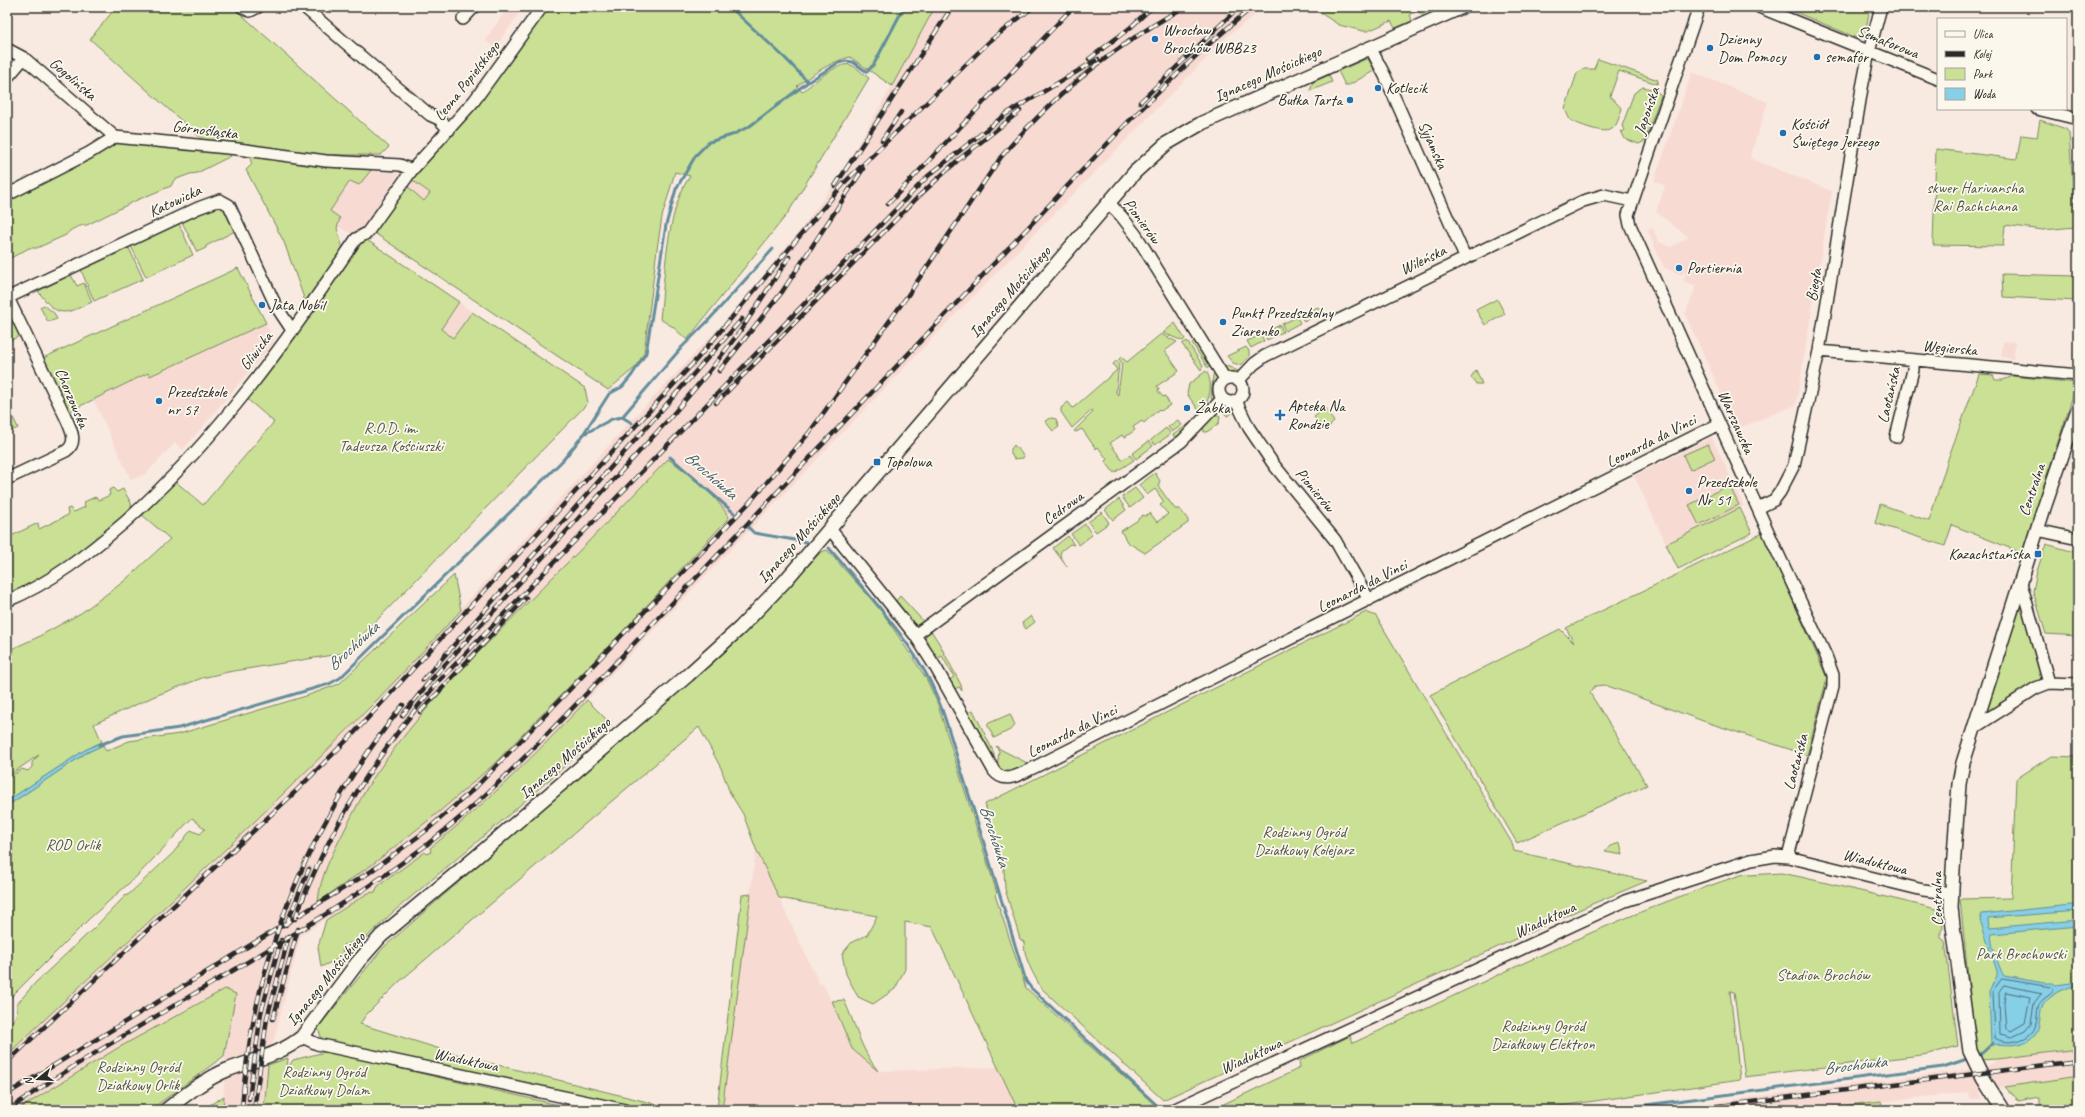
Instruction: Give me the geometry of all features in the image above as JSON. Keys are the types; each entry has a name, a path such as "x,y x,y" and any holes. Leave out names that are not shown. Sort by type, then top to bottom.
{"street":[{"path":"242,7 250,11 258,7"},
{"path":"304,7 430,115 439,119 449,130"},
{"path":"463,19 474,7"},
{"name":"Leona Popielskiego","path":"412,170 449,130 487,84 542,7"},
{"name":"Ignacego Mościckiego","path":"166,1110 217,1074 277,1052 290,1046 302,1037 358,962 381,936 475,858 734,633 785,581 830,530 1135,172 1166,144 1202,123 1462,7"},
{"name":"Japońska","path":"1630,225 1628,215 1632,201 1699,7"},
{"name":"Semaforowa","path":"1759,7 1937,79"},
{"name":"Biegła","path":"1758,508 1774,500 1780,492 1794,465 1819,351 1869,52 1881,7"},
{"name":"Syjamska","path":"1370,47 1385,76 1465,257"},
{"name":"Gogolińska","path":"7,50 24,58 115,137"},
{"path":"7,78 24,58"},
{"path":"2041,110 2078,120"},
{"path":"7,195 89,153 115,137"},
{"name":"Górnośląska","path":"115,137 238,149 326,161 400,165 412,170"},
{"name":"Gliwicka","path":"7,601 70,566 103,542 150,499 188,460 238,401 292,330 356,239 367,233 412,170"},
{"name":"Wileńska","path":"1238,381 1254,364 1265,356 1465,257 1593,196 1604,195 1632,201"},
{"name":"Katowicka","path":"8,298 198,208 220,200 229,206 276,306 292,330"},
{"name":"Pionierów","path":"1109,203 1136,235 1225,380"},
{"name":"Warszawska","path":"1630,225 1719,424 1826,656 1833,675"},
{"name":"Chorzowska","path":"7,479 66,451 72,445 73,440 67,421 8,298"},
{"name":"Węgierska","path":"1819,351 2078,375"},
{"name":"Laotańska","path":"1896,437 1913,370 1913,360"},
{"path":"1230,378 1238,381 1241,385 1242,393 1236,401 1228,402 1222,398 1219,390 1221,384 1230,378"},
{"name":"Cedrowa","path":"915,635 1182,441 1222,398"},
{"name":"Pionierów","path":"1236,401 1250,428 1274,465 1335,540 1369,600"},
{"name":"Centralna","path":"2003,1110 1977,1067 1970,1051 1953,926 1952,893 1959,784 1963,763 2020,583 2078,409"},
{"name":"Leonarda da Vinci","path":"915,635 936,668 994,771 1004,779 1018,776 1719,424"},
{"path":"830,530 915,635"},
{"path":"2037,530 2078,539"},
{"path":"2020,583 2049,683"},
{"name":"Laotańska","path":"1788,857 1833,686 1833,675"},
{"path":"1975,726 2036,688 2049,683 2078,684"},
{"name":"Wiaduktowa","path":"1173,1110 1625,901 1751,860 1775,856 1788,857 1923,890 1952,893"},
{"name":"Wiaduktowa","path":"302,1037 316,1044 329,1047 625,1110"}],"shaded area":[{"path":"508,7 512,7 520,12 495,48 485,40"},
{"path":"935,7 1265,7 1229,35 930,341 570,718 510,778 457,826 378,886 375,892 367,893 301,935 268,1065 264,1110 223,1110 225,1052 236,994 116,1049 17,1110 7,1110 7,1055 211,865 371,707 627,425 728,318 802,228 836,181 892,86"},
{"path":"1692,72 1768,102 1750,158 1832,191 1796,405 1737,429 1685,314 1696,286 1683,281 1686,273 1683,272 1682,275 1664,268 1648,232 1649,228 1653,229 1659,242 1671,247 1688,237 1656,212 1665,186 1654,181"},
{"path":"371,171 399,173 365,227 351,234 337,226 340,218 330,212 350,180 359,185"},
{"path":"412,180 430,193 424,202 407,186"},
{"path":"459,302 472,312 453,338 441,329"},
{"name":"Przedszkole nr 57","path":"266,323 274,342 183,450 175,443 146,474 131,480 93,399 148,373 150,376"},
{"path":"2003,341 2015,342 2014,359 2001,357"},
{"name":"Przedszkole Nr 51","path":"1712,437 1744,506 1666,544 1634,476"},
{"path":"756,849 819,983 824,985 852,1049 878,1071 998,1067 1018,1110 722,1110"},
{"path":"2078,1049 2078,1076 1997,1088 1986,1067 1997,1059"},
{"path":"1972,1069 1980,1082 1982,1099 1970,1099 1969,1092 1808,1110 1650,1110"}],"green space":[{"path":"109,7 233,7 389,147 381,155 313,155 204,141 90,39 113,11"},
{"path":"547,7 935,7 892,86 850,57 829,65 797,86 802,92 825,74 839,66 845,65 853,66 869,78 788,213 687,340 673,327 660,319 665,264 671,225 682,190 690,176 675,172 662,217 644,353 636,367 608,390 373,232 407,186 424,201 430,193 412,180 471,111"},
{"path":"1311,7 1446,7 1424,17 1418,11 1410,14 1412,21 1395,28 1391,21 1368,31 1363,31 1339,25"},
{"path":"1783,7 1870,7 1865,35 1860,39"},
{"path":"1368,59 1374,69 1372,72 1349,85 1345,85 1338,71"},
{"path":"1598,59 1658,80 1657,84 1619,71 1610,96 1622,109 1616,125 1612,129 1603,131 1570,120 1565,109 1577,73 1584,69 1594,69"},
{"path":"1329,75 1332,82 1310,91 1313,82"},
{"path":"1643,87 1655,90 1661,95 1645,141 1639,144 1625,139 1621,131 1623,132 1625,129 1622,126 1634,93"},
{"name":"skwer Harivansha Rai Bachchana","path":"2040,120 2066,129 2069,133 2076,227 2043,230 2005,225 2003,246 1933,245 1936,149 2017,159 2021,135 2037,137"},
{"path":"120,142 228,153 231,156 197,173 174,180 171,186 137,200 87,225 75,228 66,235 37,248 29,248 9,259 7,255 7,198 109,146"},
{"path":"248,154 372,169 359,185 350,181 330,211 340,218 337,228 343,249 306,304 284,242 246,170 252,164"},
{"path":"217,205 225,207 237,230 197,252 182,222 216,207"},
{"path":"179,224 193,255 146,277 131,246"},
{"name":"R.O.D. im. Tadeusza Kościuszki","path":"367,240 459,302 441,329 453,338 472,312 585,388 588,403 345,653 228,672 202,678 155,696 94,724 102,742 85,750 7,801 7,779 22,769 28,771 32,767 32,762 40,754 7,777 7,651 36,638 81,613 123,582 170,539 141,514 175,481 203,505 274,422 247,399 280,358 361,241"},
{"path":"129,248 143,279 94,301 81,270"},
{"path":"238,268 266,323 150,376 148,373 68,412 43,358"},
{"path":"2002,274 2076,276 2077,301 2003,297"},
{"path":"71,275 77,286 84,283 92,302 68,312 56,310 38,291"},
{"path":"1497,299 1505,314 1485,325 1476,310"},
{"path":"44,305 54,313 57,319 48,322 40,307"},
{"path":"1318,307 1321,313 1304,322 1301,315"},
{"path":"7,310 20,336 7,342"},
{"path":"1297,317 1300,323 1285,331 1282,324"},
{"path":"1175,323 1185,339 1183,341 1163,333"},
{"path":"1280,325 1283,332 1267,340 1264,333"},
{"path":"1161,334 1177,342 1165,351 1179,371 1157,386 1159,389 1158,391 1163,397 1165,396 1170,405 1161,411 1159,409 1144,423 1142,421 1133,427 1135,430 1124,438 1122,435 1110,443 1122,460 1130,455 1134,460 1114,473 1105,461 1107,459 1098,447 1096,449 1082,429 1076,432 1074,431 1093,412 1092,410 1072,428 1061,412 1061,408 1068,402 1073,408 1117,370 1113,364 1117,360 1119,363 1116,393 1118,395 1122,363 1119,359 1121,357 1127,362"},
{"path":"1261,335 1264,341 1251,348 1247,341"},
{"path":"1196,340 1212,367 1211,368 1207,367 1192,343"},
{"path":"1187,341 1203,366 1201,370 1182,344"},
{"path":"1246,347 1249,351 1249,357 1240,365 1233,363 1227,356"},
{"path":"1227,366 1240,372 1236,374 1228,374 1224,367"},
{"path":"1476,370 1482,384 1476,384 1471,377"},
{"path":"1206,371 1210,381 1210,392 1206,403 1200,412 1187,394 1189,384"},
{"path":"1215,373 1217,379 1213,402 1211,398 1213,375"},
{"path":"1979,374 1993,375 1995,380 2003,380 2013,376 2077,383 2022,553 1952,525 1945,546 1875,523 1880,504 1929,521 1948,459"},
{"path":"7,404 18,428 7,433"},
{"path":"1223,406 1232,406 1236,411 1227,416 1220,408"},
{"path":"1325,408 1334,422 1325,431 1314,417"},
{"path":"1215,413 1220,417 1219,423 1207,432 1204,432 1203,425"},
{"path":"1051,418 1056,419 1059,427 1053,431 1045,421"},
{"path":"1197,418 1176,440 1173,435"},
{"path":"1178,420 1182,425 1172,432 1168,427"},
{"path":"1166,428 1171,434 1155,445 1151,440"},
{"path":"1149,441 1153,446 1136,459 1132,454"},
{"path":"1708,444 1715,458 1690,470 1683,455"},
{"path":"1014,445 1024,456 1023,458 1014,459 1011,454 1011,449"},
{"path":"668,459 685,471 709,492 729,517 726,521 624,630 493,765 439,812 373,864 318,902 324,873 356,807 397,744 462,670"},
{"path":"1155,473 1160,481 1158,486 1175,509 1180,509 1188,520 1188,523 1145,553 1127,542 1121,531 1143,515 1145,516 1150,513 1157,522 1168,514 1160,505 1164,502 1155,489 1147,495 1139,485"},
{"path":"1729,485 1739,505 1699,525 1689,505"},
{"path":"113,488 117,492 123,489 131,503 132,511 59,570 7,597 7,538 38,523 39,529 68,515 67,509 70,508 74,512 85,507 84,502 95,497 99,500 110,495 109,490"},
{"path":"1135,488 1143,498 1130,508 1122,497"},
{"path":"1119,499 1126,510 1113,520 1105,510"},
{"path":"1740,508 1752,533 1678,569 1666,544"},
{"path":"1102,512 1109,523 1096,532 1088,522"},
{"path":"1085,524 1092,535 1079,545 1071,534"},
{"path":"1763,533 1827,678 1807,755 1703,721 1605,685 1595,686 1590,693 1647,785 1517,843 1430,695 1560,629 1574,643 1566,628"},
{"path":"1068,536 1074,545 1070,544 1061,551 1060,555 1067,567 1053,548"},
{"path":"2046,544 2078,553 2078,636 2046,634 2033,591 2037,571"},
{"path":"827,550 881,610 926,678 937,702 997,893 995,895 1026,988 1154,1104 1141,1110 1018,1110 932,927 905,922 905,969 895,989 873,1004 858,997 846,974 842,954 852,942 867,935 877,916 779,898 756,849 743,814 730,793 721,768 699,727 399,982 366,1015 360,1024 469,1058 680,1110 632,1110 322,1040 318,1028 383,948 744,633 821,552"},
{"name":"ROD Orlik","path":"454,575 461,610 407,668 296,782 7,1055 7,1023 15,1018 17,1004 35,983 95,927 126,895 128,895 173,853 191,830 200,834 205,829 192,818 137,876 89,919 7,1001 7,806 86,753 103,745 106,751 129,741 179,734 306,696 339,684"},
{"path":"900,596 925,623 916,625 912,623 896,601"},
{"path":"2018,606 2024,607 2043,676 2039,681 1987,713 1985,711"},
{"name":"Rodzinny Ogród Działkowy Kolejarz","path":"1366,612 1376,616 1512,843 1514,851 1647,881 1592,904 1163,1100 1041,988 1027,960 1024,942 1020,939 1005,889 1004,870 985,804"},
{"path":"1031,616 1035,622 1026,629 1022,623"},
{"path":"930,629 961,685 962,691 959,687 953,690 948,681 954,677 942,656 936,659 925,641 925,637"},
{"path":"587,700 612,725 503,820 392,913 364,940 343,945 342,957 321,967 318,947 326,920 368,893 375,892 378,886 425,852 427,854 431,852 430,848 471,814 511,777"},
{"path":"973,710 994,753 994,763 967,714"},
{"path":"1010,714 1015,725 1012,729 994,738 987,724"},
{"path":"996,746 1031,765 1008,775 997,768 999,751"},
{"name":"Park Brochowski","path":"2051,756 2078,757 2078,1049 1979,1060 1976,1053 1960,899 2011,898 2016,779"},
{"path":"1620,843 1623,855 1605,852 1610,846"},
{"path":"1747,873 1749,875 1781,873 1941,910 1943,928 1941,931 1941,938 1945,941 1958,1046 1929,1054 1745,1077 1734,992 1730,991 1740,1080 1532,1110 1211,1110 1300,1068 1299,1061 1350,1036 1353,1043 1499,974 1597,930 1696,890"},
{"path":"751,894 722,1110 717,1109 742,895"},
{"name":"Rodzinny Ogród Działkowy Orlik","path":"225,989 236,994 224,1056 150,1110 17,1110 116,1049"},
{"path":"844,1000 862,1045 878,1071 852,1049 832,1001"},
{"name":"Rodzinny Ogród Działkowy Dolam","path":"325,1052 580,1110 264,1110 268,1065 288,1058 287,1069 293,1060"},
{"path":"2078,1076 2078,1110 2039,1110 2039,1097 2018,1101 2005,1087"},
{"path":"224,1096 223,1110 202,1110"},
{"path":"1881,1101 1883,1110 1808,1110"}],"water":[{"path":"102,742 103,745 86,753 7,806 7,801 85,750"},
{"path":"2071,905 2078,906 2078,911 1988,918 1989,928 2078,920 2078,926 1992,934 1991,938 1993,949 2004,976 2044,983 2053,983 2056,985 2078,982 2078,985 2063,990 2052,996 2044,1004 2038,1028 2034,1036 2030,1039 2019,1044 1998,1044 1992,1046 1989,991 1997,976 1997,971 1980,920 1982,914"}],"waterway":[{"path":"730,7 786,59 808,82"},
{"path":"584,433 609,394 622,387 632,375 646,353 666,225 676,189 696,155 709,142 732,135 750,126 808,82 838,63 846,61 853,62 867,72 874,64 904,7"},
{"path":"622,417 682,347 707,322 773,249"},
{"name":"Brochówka","path":"99,745 123,736 179,728 329,684 340,678 538,485 563,460 584,434 612,419 622,417 632,423"},
{"name":"Brochówka","path":"670,457 734,513"},
{"name":"Brochówka","path":"748,527 754,533 806,542"},
{"name":"Brochówka","path":"829,548 867,592 903,638 924,670 936,694 950,734 1026,981 1031,988 1162,1110"},
{"name":"Brochówka","path":"1976,1056 1981,1054 1993,1043"},
{"name":"Brochówka","path":"1606,1110 1943,1067 1970,1058"}],"railway":[{"path":"835,186 952,7"},
{"path":"7,1062 294,793 355,732 697,359 845,182 990,41 1033,7"},
{"path":"888,204 1073,7"},
{"path":"1089,59 1131,27 1152,7"},
{"path":"1149,28 1184,7"},
{"path":"1140,102 1239,7"},
{"path":"8,1110 112,1043 323,916 375,882 425,846 468,811 489,792 587,693 1128,122 1200,52 1252,7"},
{"path":"7,1094 370,872 427,830 475,788 749,503 809,433 908,295 1001,157 1035,120 1072,85 1112,54 1154,25"},
{"path":"295,919 323,854 356,793 395,736 439,681 928,176 1006,114 1098,59"},
{"path":"716,403 920,195 957,161 1020,111"},
{"path":"882,140 901,112"},
{"path":"719,371 782,292 863,169"},
{"path":"402,716 429,682 669,419 708,373 741,330 789,257"},
{"path":"423,680 742,319"},
{"path":"420,712 526,598"},
{"path":"242,1110 248,1055 258,1000 272,947 291,895 314,845 340,796 370,750 403,705"},
{"path":"286,925 309,869"},
{"path":"273,1019 298,929"},
{"path":"254,1110 267,1018 289,936"},
{"path":"249,1099 261,1013 281,940"},
{"path":"1687,1110 2078,1061"}],"place":[{"name":"Wrocław Brochów WBB23","path":"1155,39"},
{"name":"Dzienny Dom Pomocy","path":"1710,48"},
{"name":"semafor","path":"1817,57"},
{"name":"Kotlecik","path":"1378,88"},
{"name":"Bułka Tarta","path":"1350,100"},
{"name":"Kościół Świętego Jerzego","path":"1783,133"},
{"name":"Portiernia","path":"1679,268"},
{"name":"Jata Nobil","path":"262,305"},
{"name":"Punkt Przedszkolny Ziarenko","path":"1223,322"},
{"name":"Przedszkole nr 57","path":"159,401"},
{"name":"Żabka","path":"1187,408"},
{"name":"Apteka Na Rondzie","path":"1280,415"},
{"name":"Topolowa","path":"877,462"},
{"name":"Przedszkole Nr 51","path":"1689,491"},
{"name":"Kazachstańska","path":"2038,554"}],"park label":[{"name":"Stadion Brochów","path":"1823,975"},
{"name":"Rodzinny Ogród Działkowy Elektron","path":"1543,1035"}]}
